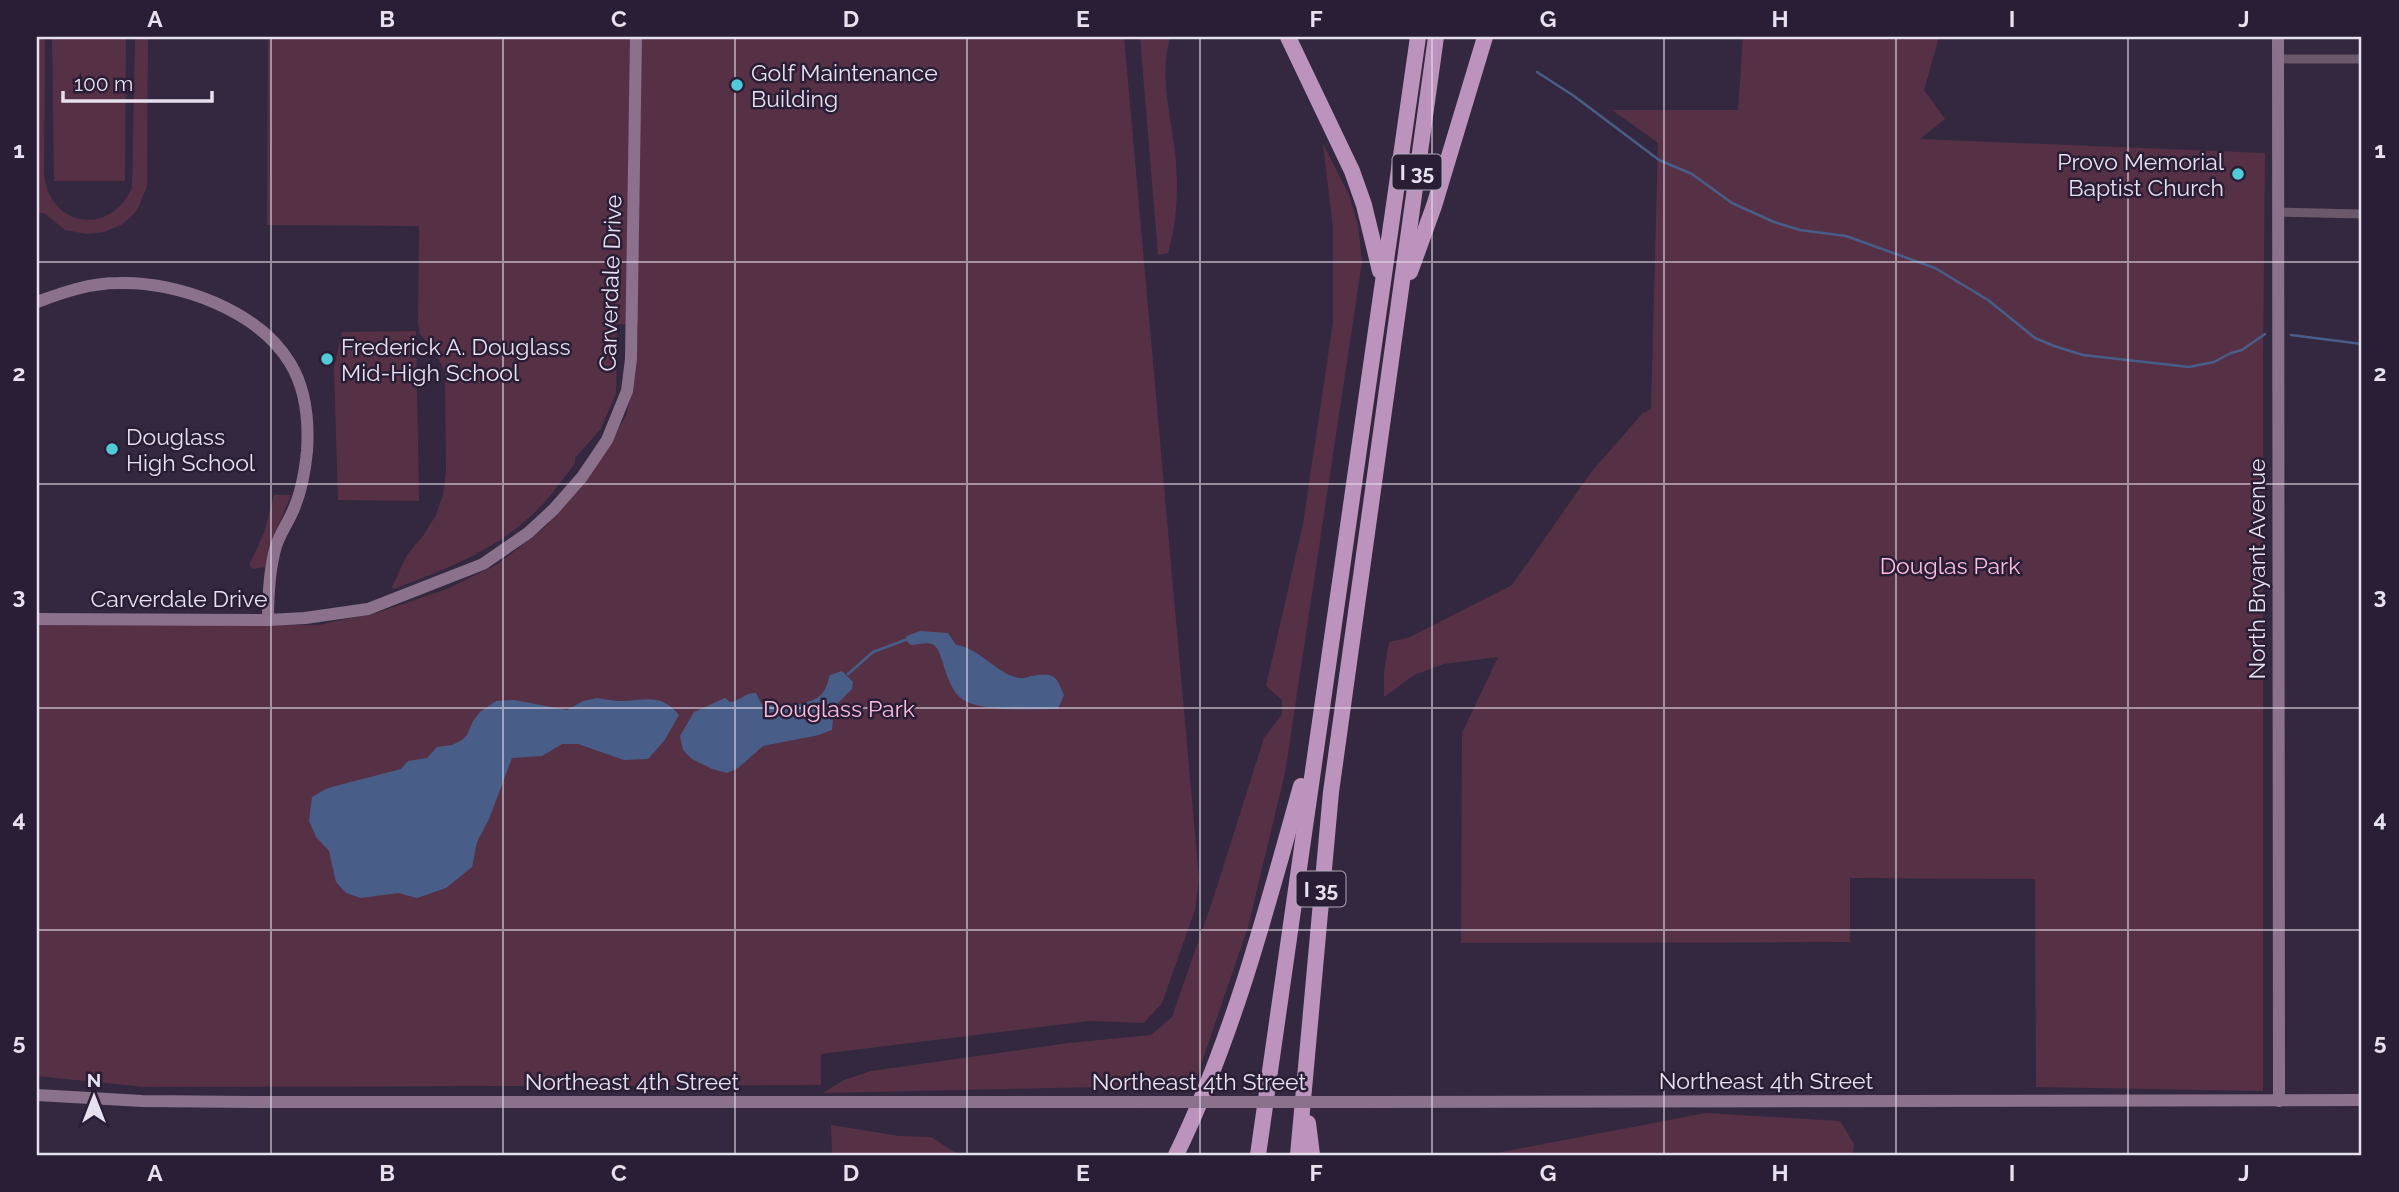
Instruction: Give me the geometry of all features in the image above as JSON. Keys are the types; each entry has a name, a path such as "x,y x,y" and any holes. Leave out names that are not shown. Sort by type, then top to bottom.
{"highway":[{"path":"1288,37 1352,171 1364,205 1382,281"},
{"name":"I 35","path":"1258,1155 1418,37"},
{"name":"I 35","path":"1298,1155 1331,792 1436,37"},
{"path":"1398,308 1434,206 1485,37"},
{"path":"1176,1155 1240,998 1318,722"},
{"path":"1304,1086 1312,1155"}],"street":[{"name":"Carverdale Drive","path":"37,619 268,620 317,617 368,609 483,565 528,533 554,509 582,477 607,440 627,391 631,359 636,37"},
{"name":"North Bryant Avenue","path":"2278,37 2278,1101"},
{"path":"2278,59 2362,59"},
{"path":"2278,212 2362,214"},
{"path":"37,302 92,285 142,283 174,288 222,305 247,321 279,349 290,363 305,404 307,450 300,490 293,512 277,543 272,562 268,620"},
{"name":"Northeast 4th Street","path":"37,1095 142,1101 236,1102 2362,1100"}],"green space":[{"path":"37,37 45,37 44,175 49,192 57,206 69,215 96,219 110,214 122,204 132,188 135,37 148,37 147,186 133,215 121,225 104,232 87,234 65,230 44,213 37,213"},
{"path":"52,37 126,37 125,181 54,181"},
{"name":"Douglass Park","path":"268,37 1124,37 1199,879 1195,910 1162,1003 1144,1023 1090,1021 821,1054 821,1085 145,1087 37,1076 37,625 319,625 379,612 447,589 498,564 544,528 585,480 626,416 636,372 638,325 617,324 616,394 600,430 575,458 575,463 552,494 532,515 495,543 462,561 394,589 392,587 407,555 436,515 443,495 446,471 445,372 433,348 420,334 418,323 419,226 267,225"},
{"path":"1140,37 1170,37 1166,78 1176,158 1177,199 1168,253 1158,255"},
{"name":"Douglas Park","path":"1743,37 1939,37 1924,90 1945,119 1920,139 2265,153 2263,1091 2036,1087 2035,879 1850,878 1850,942 1461,943 1462,733 1498,657 1444,664 1414,675 1384,697 1384,672 1389,642 1408,638 1512,585 1592,471 1643,413 1651,409 1658,143 1612,110 1738,110"},
{"path":"1323,144 1349,195 1358,225 1362,262 1285,773 1248,927 1194,1085 823,1093 844,1080 871,1071 1069,1043 1151,1035 1172,1017 1264,738 1282,714 1282,700 1266,686 1303,524 1333,322 1333,228"},
{"path":"416,331 419,501 338,500 334,368 342,332"},
{"path":"274,495 291,495 265,567 254,569 250,567 250,563 264,533"},
{"path":"1706,1113 1840,1121 1854,1144 1853,1155 1486,1155"},
{"path":"831,1125 899,1136 931,1137 959,1155 832,1155"}],"water":[{"path":"920,631 948,633 956,645 973,651 1012,676 1026,678 1050,675 1056,679 1064,695 1058,709 1000,709 967,702 953,689 936,647 930,643 911,645 905,640 907,636"},
{"path":"842,671 853,682 852,689 834,707 832,730 763,746 738,768 727,773 692,759 683,750 680,736 694,712 725,698 730,702 752,693 756,693 761,703 766,705 805,703 824,691 830,675"},
{"path":"597,698 618,701 659,700 679,715 664,741 648,759 624,760 578,744 562,744 542,756 512,758 489,819 477,842 472,867 446,888 417,898 398,893 361,898 346,893 336,882 329,851 316,837 309,821 312,797 328,788 401,769 408,761 427,758 437,747 452,745 462,740 480,712 496,701 514,700 567,710 583,701"}],"waterway":[{"path":"1537,72 1574,96 1659,160 1692,174 1732,203 1774,222 1800,230 1846,236 1935,268 1988,300 2035,338 2054,346 2083,355 2189,367 2214,362 2242,350 2265,334"},
{"path":"2291,335 2362,344"},
{"path":"848,674 873,652 905,640"}],"place":[{"name":"Golf Maintenance Building","path":"737,85"},
{"name":"Provo Memorial Baptist Church","path":"2238,174"},
{"name":"Frederick A. Douglass Mid-High School","path":"327,359"},
{"name":"Douglass High School","path":"112,449"}]}
